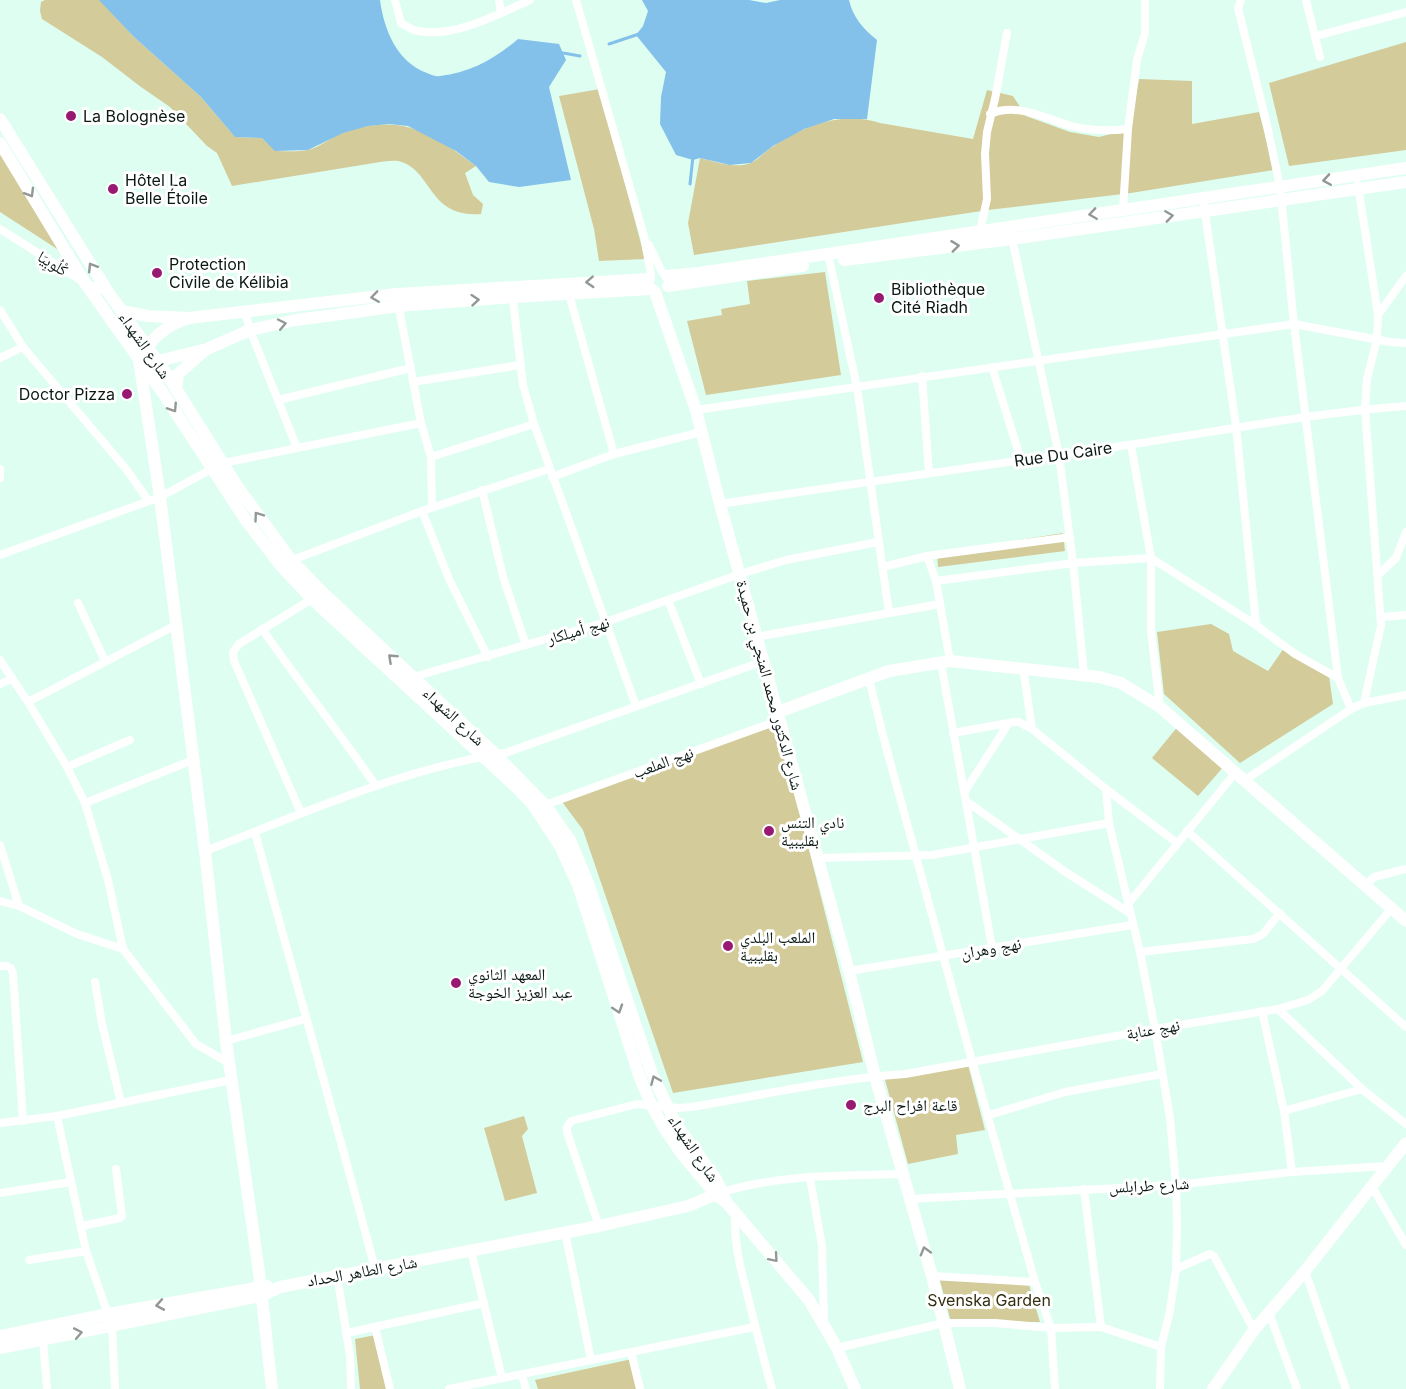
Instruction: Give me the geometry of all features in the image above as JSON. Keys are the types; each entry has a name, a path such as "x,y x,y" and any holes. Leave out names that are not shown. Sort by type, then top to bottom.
{"street":[{"path":"394,0 401,23 416,31 449,32 530,0"},
{"path":"500,0 501,13"},
{"path":"576,0 659,282"},
{"path":"1123,210 1128,129 1137,60 1146,23 1145,0"},
{"path":"1241,0 1238,8 1265,114 1280,187 1294,324 1338,678 1351,709"},
{"path":"1306,0 1320,57"},
{"path":"1316,36 1406,12"},
{"path":"980,231 987,199 986,143 1007,33"},
{"path":"990,114 1001,110 1019,110 1072,127 1090,130 1128,129"},
{"name":"شارع الشهداء","path":"0,119 108,292 176,389 217,466"},
{"name":"شارع الشهداء","path":"0,143 86,283 232,489 245,519 317,595 481,756 516,787 565,843 640,1078 652,1106 681,1153 722,1196"},
{"path":"828,258 1012,239 1281,200 1406,168"},
{"path":"1357,181 1378,315 1377,339 1367,379 1365,409 1381,617 1380,633 1364,703"},
{"path":"512,291 569,294 752,270 1009,226 1280,187 1357,181 1406,182"},
{"path":"1202,198 1236,426 1256,625"},
{"path":"1009,226 1059,455 1074,563 1084,674"},
{"name":"كْلُوبِيَا","path":"0,229 86,283 108,292"},
{"path":"828,258 856,387 889,613"},
{"path":"1378,315 1406,277"},
{"path":"121,311 148,316 189,318 512,291 659,282"},
{"name":"شارع الدكتور محمد المنجي بن حميدة","path":"659,282 670,330 696,410 756,638 849,971 875,1076 945,1323 960,1389"},
{"path":"512,291 523,385 534,424 636,706"},
{"path":"569,294 614,454"},
{"path":"141,362 156,361 207,349 250,330 398,300"},
{"path":"398,300 421,423 431,457 432,507"},
{"path":"0,310 23,347 126,469 154,498"},
{"path":"245,312 297,448"},
{"path":"189,318 170,325 146,346 141,362 154,498 176,625 194,760 226,1041 272,1389"},
{"path":"696,410 1294,324 1406,343"},
{"path":"0,358 23,347"},
{"path":"176,389 178,374 207,349"},
{"path":"413,382 520,365"},
{"path":"278,400 411,368"},
{"path":"992,368 1020,460"},
{"path":"921,376 929,473"},
{"name":"Rue Du Caire","path":"720,504 1131,445 1236,426 1365,409 1406,406"},
{"path":"0,555 154,498 217,466 421,423"},
{"path":"431,457 534,424"},
{"path":"286,563 482,490 701,432"},
{"path":"1131,445 1151,558 1151,632 1160,707"},
{"path":"0,469 0,478"},
{"path":"482,490 504,580 526,645"},
{"path":"422,511 449,579 488,657"},
{"path":"1379,574 1396,558 1406,532"},
{"path":"883,567 927,556 1070,537"},
{"name":"نهج أميلكار","path":"413,677 606,622 786,560 878,542"},
{"path":"927,556 936,581 940,604 953,733 992,947"},
{"path":"936,581 1074,563 1151,558 1256,625 1295,654 1338,678"},
{"path":"1396,558 1406,562"},
{"path":"301,813 234,661 233,652 235,648 262,629 317,595"},
{"name":"شارع الشهداء","path":"317,595 413,677 495,754 545,805 588,883 652,1074 667,1107 722,1196"},
{"path":"668,600 701,684"},
{"path":"78,603 105,661"},
{"path":"756,638 940,604"},
{"path":"1381,617 1406,615"},
{"path":"28,702 176,625"},
{"path":"262,629 376,786"},
{"path":"0,660 68,767 85,803 108,880 123,949 196,1044 229,1062"},
{"path":"205,851 376,786 481,756 505,753 764,662"},
{"path":"779,716 889,671 946,662 1084,674 1120,683 1160,707 1406,921"},
{"path":"1023,667 1032,729"},
{"path":"0,684 12,679"},
{"path":"869,679 972,1061 1035,1282 1051,1328 1055,1389"},
{"path":"1129,908 1187,831 1241,776 1351,709 1364,703 1406,695"},
{"name":"نهج الملعب","path":"545,805 779,716"},
{"path":"953,733 1019,722 1032,729 1177,843"},
{"path":"965,791 1008,724"},
{"path":"68,767 130,740"},
{"path":"85,803 194,760"},
{"path":"1106,789 1109,824 1140,952 1170,1118 1178,1227 1176,1269 1170,1311 1161,1347 1160,1389"},
{"path":"966,801 1067,873 1129,908"},
{"path":"818,858 917,857 946,854 972,847 1109,824"},
{"path":"1187,831 1406,1028"},
{"path":"255,832 305,1019 325,1080 375,1269"},
{"path":"0,844 18,906"},
{"path":"1365,885 1374,878 1406,869"},
{"path":"0,901 18,906 77,934 123,949"},
{"name":"نهج عنابة","path":"599,1226 567,1127 571,1121 637,1104 691,1107 875,1076 905,1074 1278,1009 1316,996 1391,909"},
{"path":"1140,952 1253,939 1263,934 1280,913"},
{"name":"نهج وهران","path":"849,971 1132,925"},
{"path":"0,966 11,968 13,974 23,1121"},
{"path":"95,981 102,1024 121,1102"},
{"path":"1278,1009 1362,1089 1406,1125"},
{"path":"1262,1011 1284,1111 1292,1172"},
{"path":"226,1041 305,1019"},
{"path":"989,1115 1065,1092 1162,1074"},
{"path":"0,1123 57,1116 231,1080"},
{"path":"1284,1111 1362,1089"},
{"path":"57,1116 86,1251 112,1326 115,1389"},
{"path":"1213,1389 1254,1330 1305,1271 1406,1143"},
{"name":"شارع طرابلس","path":"910,1199 1176,1185 1292,1172 1388,1166"},
{"path":"82,1226 122,1216 116,1169"},
{"path":"855,1389 824,1322 809,1300 735,1215 722,1196 748,1186 810,1178 903,1174"},
{"path":"810,1178 822,1246 824,1322"},
{"path":"0,1193 70,1182"},
{"path":"1371,1185 1402,1230 1406,1245"},
{"path":"1084,1189 1101,1328"},
{"name":"شارع الطاهر الحداد","path":"0,1348 112,1326 338,1275 599,1226 722,1196"},
{"path":"735,1215 734,1235 737,1253 754,1327 772,1389"},
{"path":"565,1232 591,1360"},
{"path":"29,1260 86,1251"},
{"path":"471,1251 502,1378"},
{"path":"1176,1269 1209,1254 1214,1256 1254,1330"},
{"path":"1305,1271 1346,1389"},
{"path":"338,1275 347,1333 351,1389"},
{"path":"932,1276 1035,1282"},
{"path":"0,1336 108,1314 260,1291"},
{"path":"347,1333 484,1303"},
{"path":"1269,1313 1297,1389"},
{"path":"837,1348 945,1323 1101,1328 1161,1347"},
{"path":"449,1389 754,1327"},
{"path":"375,1328 390,1389"},
{"path":"43,1340 47,1389"},
{"path":"631,1352 640,1389"},
{"path":"522,1375 526,1389"}],"green space":[{"path":"45,0 100,0 133,36 201,97 235,137 262,138 276,151 304,151 313,149 345,132 365,127 400,125 430,135 476,166 465,173 473,195 483,204 481,214 463,213 450,209 432,192 418,173 398,161 232,186 217,153 207,146 170,107 102,57 42,19 41,2"},
{"path":"1406,42 1406,150 1289,166 1269,83"},
{"path":"1139,79 1192,81 1192,124 1259,112 1274,170 1131,193 988,210 694,255 688,223 700,158 719,163 745,165 798,132 838,119 866,120 973,139 987,90 1013,96 1026,116 1070,132 1099,137 1130,129"},
{"path":"600,89 645,259 599,261 594,229 559,96"},
{"path":"0,148 68,256 0,212"},
{"path":"825,272 841,375 706,395 687,321 722,315 721,309 750,304 747,281"},
{"path":"1063,533 1065,551 938,567 937,553"},
{"path":"1211,624 1229,634 1233,651 1268,671 1284,648 1329,676 1333,704 1240,763 1164,694 1157,632"},
{"name":"الملعب البلدي بقليبية","path":"777,724 863,1062 673,1093 583,830 560,799"},
{"path":"1179,725 1225,765 1198,796 1152,758"},
{"path":"967,1061 985,1130 956,1135 958,1154 908,1164 884,1076"},
{"path":"524,1116 528,1129 522,1136 537,1193 505,1201 484,1128"},
{"name":"Svenska Garden","path":"939,1277 1027,1278 1040,1322 951,1322"},
{"path":"376,1335 388,1389 360,1389 355,1339"},
{"path":"632,1359 637,1389 538,1389 535,1380"}],"water":[{"path":"99,0 380,0 385,23 400,53 417,68 437,76 472,68 501,52 518,39 559,44 566,60 549,87 571,180 519,187 489,182 476,166 456,151 408,126 389,124 368,126 343,133 308,150 275,151 262,138 235,137 201,97 133,36"},
{"path":"642,0 749,0 766,3 780,0 849,0 859,22 877,40 867,119 834,119 804,129 773,146 751,163 730,165 700,158 693,160 676,155 660,124 661,97 666,72 636,35 643,26 648,11"}],"waterway":[{"path":"609,44 639,34"},
{"path":"563,53 580,56"},
{"path":"690,184 693,156"}],"place":[{"name":"La Bolognèse","path":"71,116"},
{"name":"Hôtel La Belle Étoile","path":"113,189"},
{"name":"Protection Civile de Kélibia","path":"157,273"},
{"name":"Bibliothèque Cité Riadh","path":"879,298"},
{"name":"Doctor Pizza","path":"127,394"},
{"name":"نادي التنس بقليبية","path":"769,831"},
{"name":"الملعب البلدي بقليبية","path":"728,946"},
{"name":"المعهد الثانوي عبد العزيز الخوجة","path":"456,983"},
{"name":"قاعة افراح البرج","path":"851,1105"}]}
